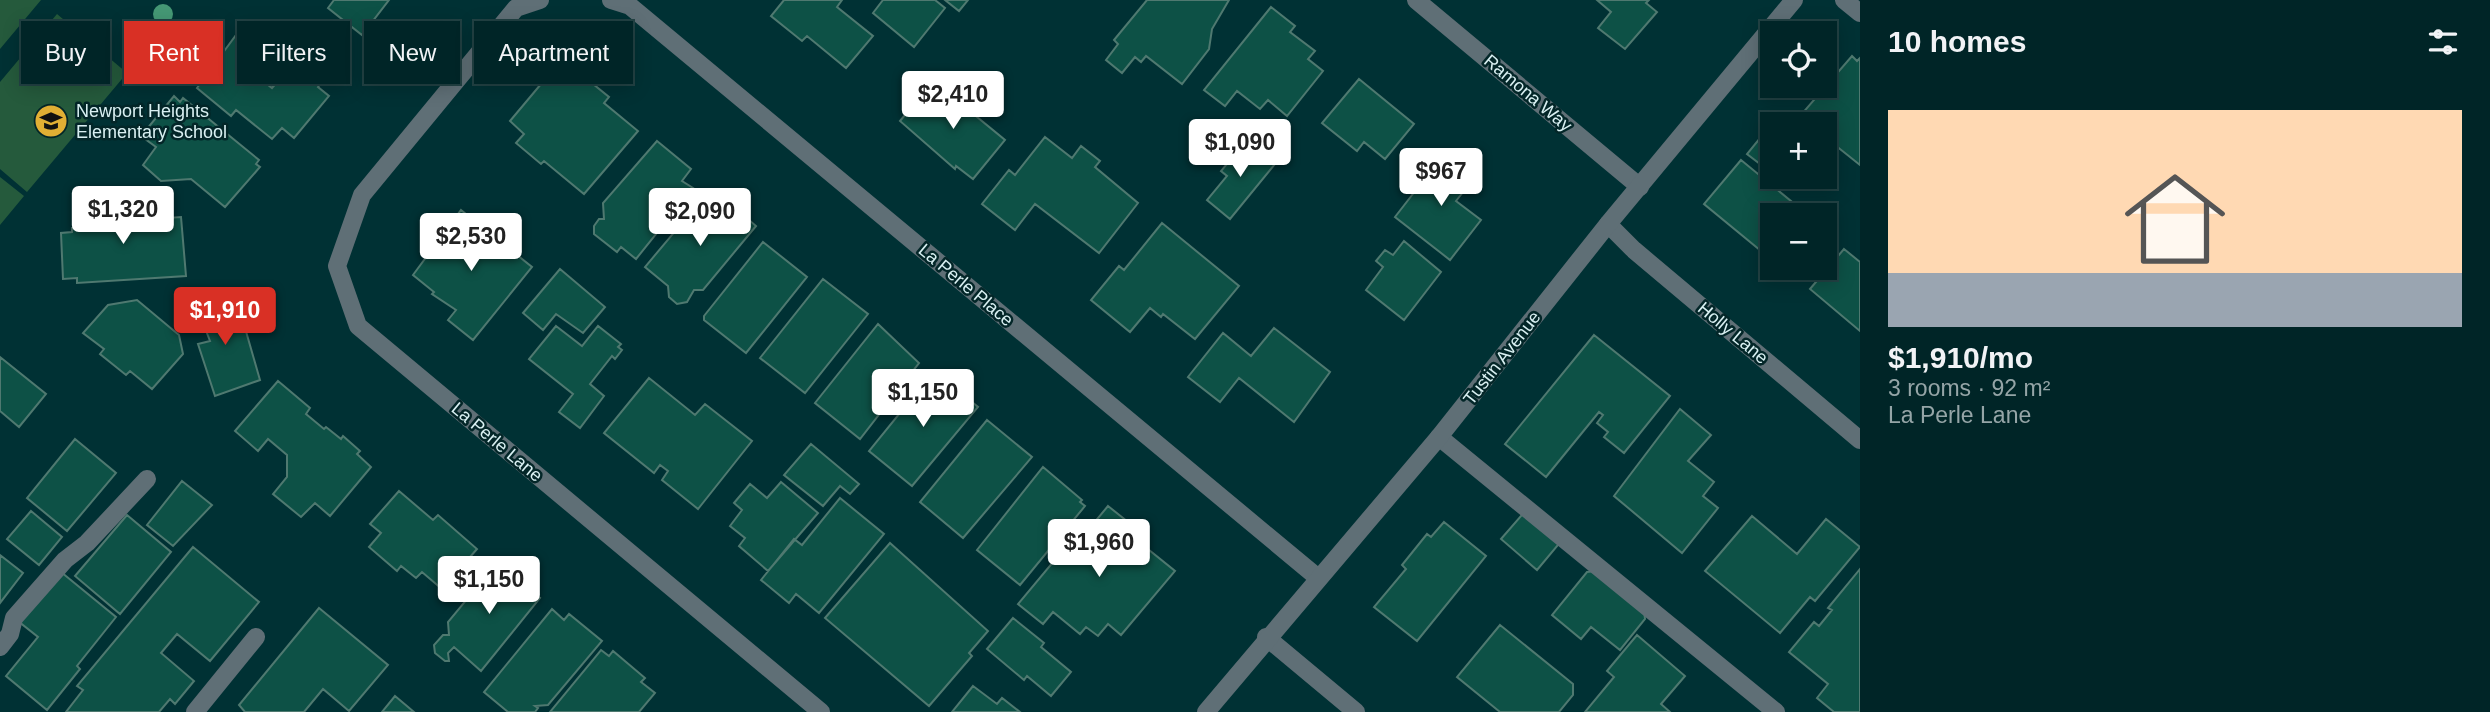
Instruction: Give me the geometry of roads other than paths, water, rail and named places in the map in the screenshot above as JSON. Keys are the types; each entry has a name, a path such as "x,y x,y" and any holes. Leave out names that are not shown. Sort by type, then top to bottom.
{"street":[{"name":"La Perle Lane","path":"540,0 516,8 362,195 337,266 358,326 821,712"},
{"name":"La Perle Place","path":"611,0 631,6 1317,577"},
{"name":"Ramona Way","path":"1416,0 1640,187"},
{"name":"Tustin Avenue","path":"1206,712 1317,577 1439,438 1608,224 1794,0"},
{"path":"1844,0 1860,13"},
{"name":"Holly Lane","path":"1608,224 1634,250 1860,440"},
{"path":"1439,438 1776,712"},
{"path":"0,648 22,608 65,560 87,543 147,479"},
{"path":"195,712 256,637"},
{"path":"1266,637 1356,712"}],"place":[{"name":"Newport Heights Elementary School","path":"51,121"}]}
